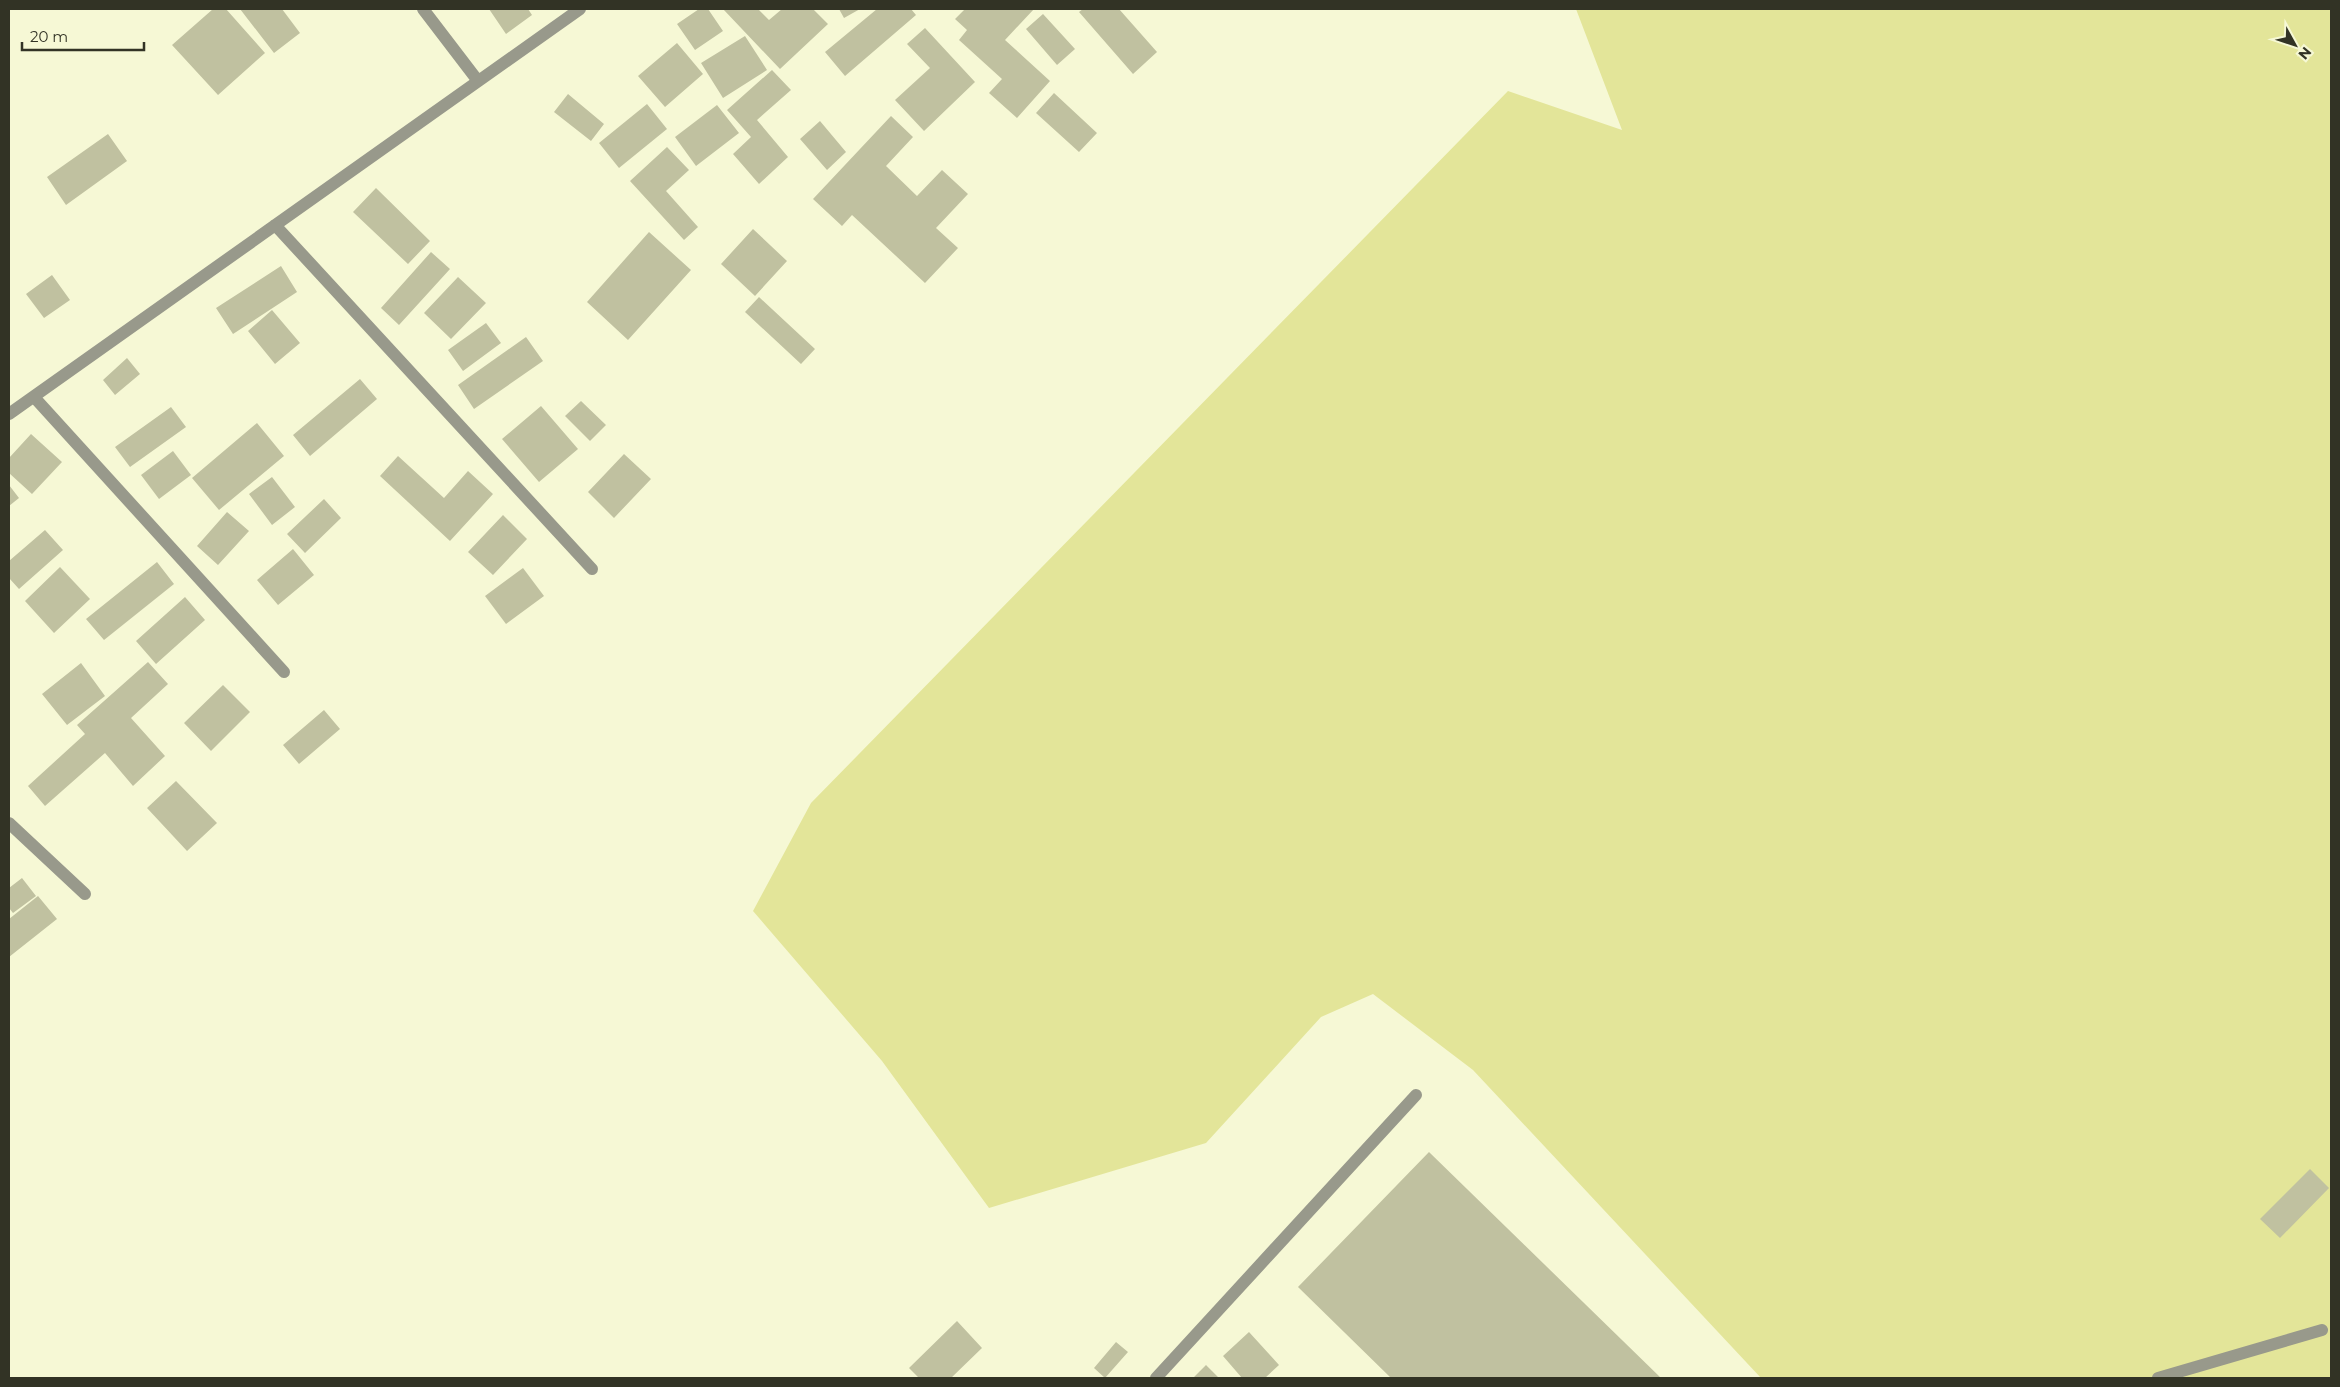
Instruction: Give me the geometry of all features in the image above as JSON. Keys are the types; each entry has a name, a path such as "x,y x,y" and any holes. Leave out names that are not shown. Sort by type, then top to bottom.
{"street":[{"path":"423,9 478,81"},
{"path":"9,414 580,9"},
{"path":"275,225 592,569"},
{"path":"34,397 284,672"},
{"path":"9,823 85,894"},
{"path":"1156,1378 1416,1095"},
{"path":"2158,1378 2322,1330"}],"green space":[{"path":"1576,9 2331,9 2331,1378 1761,1378 1473,1070 1373,994 1321,1017 1206,1143 989,1208 882,1061 753,911 811,803 1508,91 1622,130"}],"building":[{"path":"213,9 226,9 265,53 218,95 172,45"},
{"path":"240,9 282,9 300,33 274,53"},
{"path":"489,9 528,9 532,15 506,34"},
{"path":"699,9 708,9 723,31 695,50 677,24"},
{"path":"723,9 758,9 769,20 782,9 813,9 828,24 780,69"},
{"path":"839,9 860,9 844,18"},
{"path":"877,9 911,9 916,15 845,76 825,52"},
{"path":"965,9 1034,9 1005,40 1050,81 1017,118 989,93 1002,79 959,40 967,30 955,19"},
{"path":"1083,9 1119,9 1157,52 1133,74 1079,12"},
{"path":"1043,14 1075,49 1057,65 1026,29"},
{"path":"925,28 975,82 924,131 895,100 930,68 907,44"},
{"path":"745,36 767,70 723,98 701,63"},
{"path":"677,43 703,74 665,107 638,76"},
{"path":"772,70 791,90 757,120 788,157 759,184 733,154 751,137 727,110"},
{"path":"1054,93 1097,133 1079,152 1036,113"},
{"path":"568,94 604,124 591,141 554,112"},
{"path":"647,104 667,129 619,168 599,143"},
{"path":"717,105 739,133 696,166 675,137"},
{"path":"891,116 913,137 886,166 917,196 942,170 968,194 936,228 958,248 925,283 852,215 842,226 813,199"},
{"path":"820,121 846,152 827,170 800,139"},
{"path":"108,134 127,161 66,205 47,177"},
{"path":"667,147 689,170 666,191 698,227 684,240 630,181"},
{"path":"376,188 430,241 408,264 353,212"},
{"path":"753,229 787,261 755,296 721,264"},
{"path":"649,232 691,270 628,340 587,302"},
{"path":"431,252 450,269 399,325 381,308"},
{"path":"281,266 297,292 233,334 216,308"},
{"path":"52,275 70,300 44,318 26,294"},
{"path":"458,277 486,303 451,339 424,313"},
{"path":"759,297 815,349 801,364 745,312"},
{"path":"272,310 300,343 275,364 248,331"},
{"path":"486,323 501,343 463,371 448,350"},
{"path":"526,337 543,361 474,409 458,385"},
{"path":"127,358 140,374 115,395 103,380"},
{"path":"360,379 377,399 310,456 293,435"},
{"path":"581,401 606,425 590,441 565,416"},
{"path":"541,406 578,449 539,482 502,439"},
{"path":"171,407 186,427 130,467 115,447"},
{"path":"257,423 284,456 219,510 192,478"},
{"path":"31,434 62,462 32,494 9,473 9,458"},
{"path":"173,451 191,475 159,499 141,475"},
{"path":"624,454 651,479 614,518 588,492"},
{"path":"398,456 444,498 468,471 493,494 450,541 380,476"},
{"path":"272,477 295,507 272,525 249,494"},
{"path":"9,485 19,498 9,506"},
{"path":"324,499 341,518 305,553 287,534"},
{"path":"227,512 249,531 218,565 197,546"},
{"path":"503,515 527,539 493,575 468,552"},
{"path":"45,530 63,550 19,589 9,578 9,561"},
{"path":"293,549 314,575 278,605 257,580"},
{"path":"157,562 174,584 104,640 86,619"},
{"path":"60,567 90,599 54,633 25,601"},
{"path":"523,568 544,596 506,624 485,596"},
{"path":"185,597 205,620 156,664 136,641"},
{"path":"148,662 168,684 131,718 165,756 133,786 105,753 45,806 28,786 85,734 77,725"},
{"path":"81,663 105,696 67,725 42,694"},
{"path":"223,685 250,712 211,751 184,723"},
{"path":"324,710 340,729 299,764 283,745"},
{"path":"176,781 217,823 187,851 147,808"},
{"path":"22,878 36,896 13,913 9,908 9,888"},
{"path":"38,896 57,919 9,957 9,919"},
{"path":"1429,1152 1661,1378 1391,1378 1298,1287"},
{"path":"2310,1169 2329,1188 2280,1238 2260,1219"},
{"path":"957,1321 982,1348 951,1378 919,1378 909,1368"},
{"path":"1249,1332 1279,1365 1265,1378 1242,1378 1223,1356"},
{"path":"1116,1342 1128,1352 1105,1378 1094,1368"},
{"path":"1206,1365 1219,1378 1193,1378"}]}
